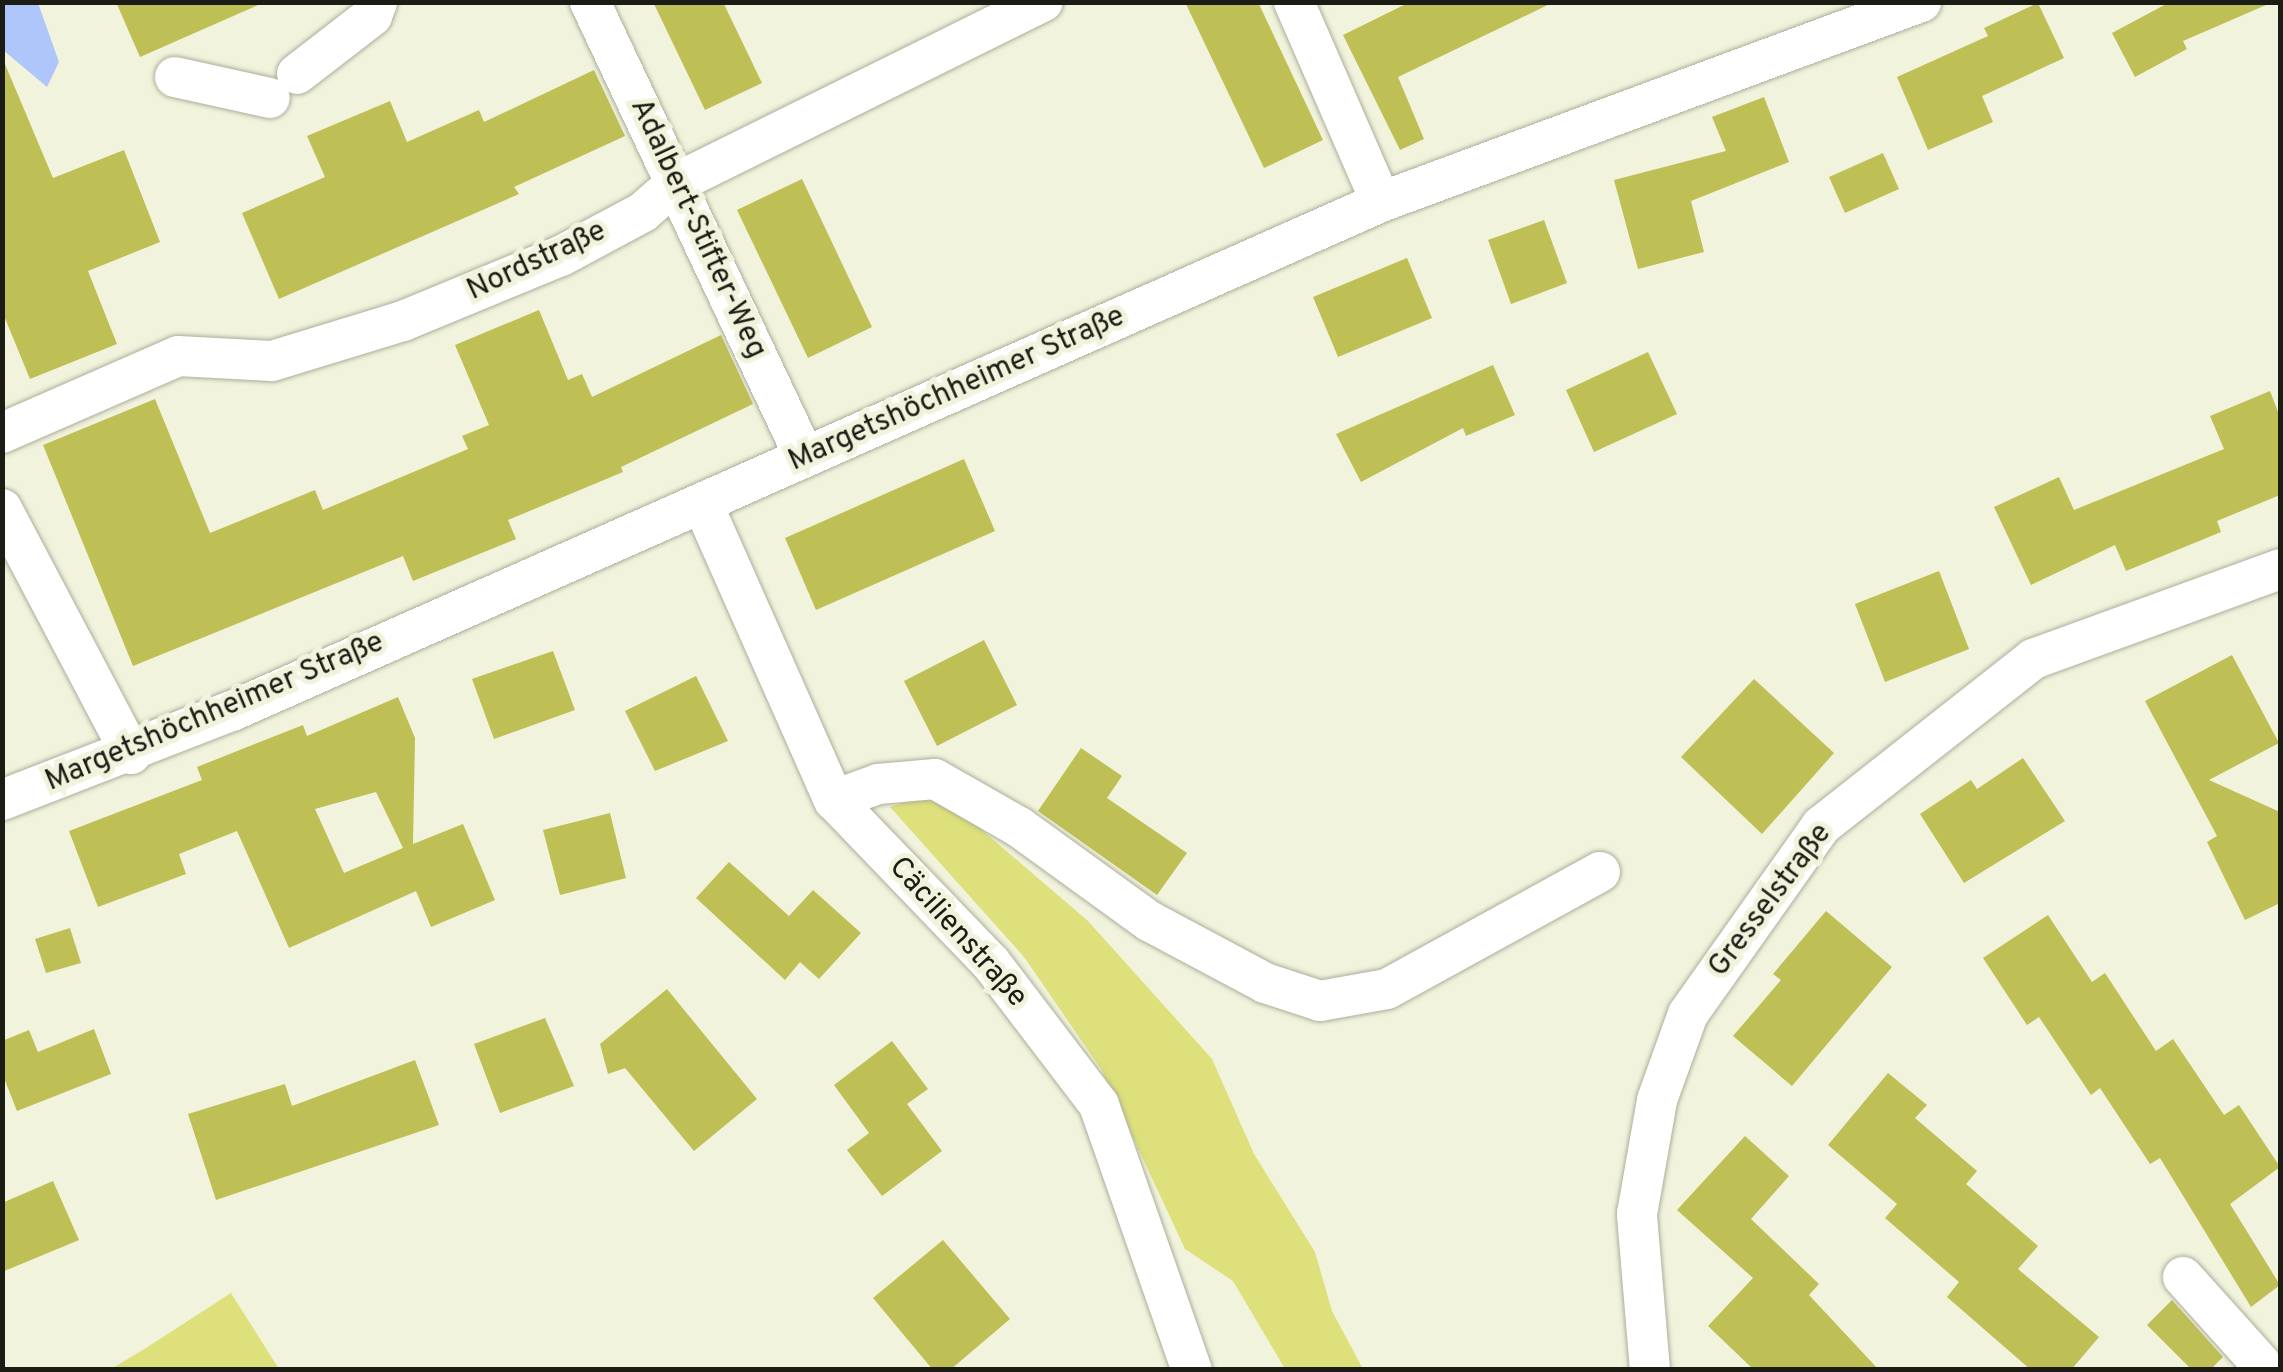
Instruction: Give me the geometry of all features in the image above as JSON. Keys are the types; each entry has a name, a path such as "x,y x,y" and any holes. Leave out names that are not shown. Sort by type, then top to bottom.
{"street":[{"path":"175,77 284,86 372,16 377,2"},
{"name":"Adalbert-Stifter-Weg","path":"590,2 804,456"},
{"name":"Nordstraße","path":"2,434 178,356 272,362 404,321 560,256 643,212 676,182 1043,2"},
{"name":"Margetshöchheimer Straße","path":"2,800 131,754 703,505 804,456 1382,202 1921,2"},
{"path":"1298,4 1382,202"},
{"name":"Cäcilienstraße","path":"703,505 834,800 991,963 1100,1105 1165,1277 1192,1370"},
{"path":"2,510 131,754"},
{"name":"Gresselstraße","path":"1650,1370 1637,1214 1657,1100 1688,1014 1821,826 2033,660 2280,569"},
{"path":"834,800 878,784 935,779 1019,828 1149,921 1266,983 1320,1001 1387,989 1600,872"},
{"path":"2182,1277 2267,1359"}],"shaded area":[{"path":"927,795 955,807 1088,921 1212,1059 1254,1154 1315,1252 1332,1311 1363,1369 1285,1369 1233,1281 1185,1249 1101,1069 1024,957 890,807"},
{"path":"231,1293 279,1369 111,1369 146,1348"}],"water":[{"path":"3,2 38,3 59,62 47,87 3,50"}],"building":[{"path":"116,2 265,2 140,57"},
{"path":"653,2 723,2 762,83 705,110"},
{"path":"1185,2 1258,2 1323,140 1264,168"},
{"path":"1410,2 1554,2 1398,77 1424,139 1400,150 1343,35"},
{"path":"2170,2 2273,2 2183,41 2187,49 2135,77 2112,33"},
{"path":"2038,3 2064,58 1982,96 1993,122 1928,150 1897,77 1988,36 1984,28"},
{"path":"2,57 53,178 124,150 160,242 88,271 117,344 30,379 2,311"},
{"path":"594,70 625,136 514,187 519,194 279,299 242,213 325,177 307,136 390,101 407,142 479,110 484,122"},
{"path":"1764,97 1789,162 1691,201 1704,252 1638,269 1614,180 1726,151 1712,117"},
{"path":"1883,153 1899,189 1845,213 1829,177"},
{"path":"802,179 872,327 808,358 737,210"},
{"path":"1544,220 1567,283 1511,304 1488,240"},
{"path":"1407,258 1432,318 1338,357 1313,297"},
{"path":"539,310 568,380 582,374 592,397 721,335 753,404 621,467 623,472 508,520 516,539 413,581 403,556 133,666 43,445 155,399 210,533 315,490 323,510 468,449 462,436 489,425 455,345"},
{"path":"1648,352 1677,414 1594,452 1566,390"},
{"path":"1493,365 1515,415 1466,436 1463,428 1361,482 1336,434"},
{"path":"2270,391 2280,417 2280,495 2217,521 2221,532 2126,571 2115,545 2031,585 1994,507 2059,477 2074,510 2224,449 2210,416"},
{"path":"964,459 995,531 816,610 785,538"},
{"path":"1939,571 1969,649 1885,682 1855,604"},
{"path":"984,640 1017,705 937,746 904,681"},
{"path":"553,651 575,710 494,739 472,679"},
{"path":"2232,655 2279,743 2209,780 2280,812 2280,903 2245,920 2207,842 2217,836 2145,701"},
{"path":"696,676 728,741 655,771 625,711"},
{"path":"1754,679 1834,753 1762,834 1681,757"},
{"path":"398,697 415,738 413,844 463,824 495,900 431,927 416,891 289,948 237,831 179,854 186,874 98,907 69,831 202,780 197,767 303,725 307,736","holes":["376,792 403,848 344,873 315,809"]},
{"path":"1081,748 1122,776 1107,798 1187,853 1157,895 1038,811"},
{"path":"2023,758 2065,821 1964,883 1920,814 1971,780 1977,789"},
{"path":"610,813 626,878 560,895 543,830"},
{"path":"729,862 789,916 813,890 861,933 819,979 800,962 785,980 696,898"},
{"path":"1826,911 1892,967 1792,1086 1733,1036 1781,980 1773,974"},
{"path":"2048,915 2092,982 2105,973 2156,1051 2173,1039 2224,1115 2239,1105 2280,1167 2230,1204 2280,1285 2251,1307 2160,1158 2150,1164 2100,1088 2091,1095 2039,1017 2027,1025 1983,958"},
{"path":"70,928 81,963 46,973 35,939"},
{"path":"667,989 757,1099 694,1151 625,1068 608,1074 600,1044"},
{"path":"545,1018 574,1086 500,1113 474,1044"},
{"path":"94,1029 111,1074 17,1111 2,1073 2,1041 29,1030 38,1052"},
{"path":"892,1041 928,1089 907,1104 942,1151 882,1196 847,1150 869,1133 834,1085"},
{"path":"415,1060 439,1125 216,1200 188,1114 285,1084 292,1106"},
{"path":"1888,1073 1927,1105 1915,1118 1977,1171 1966,1184 2038,1246 2018,1269 2099,1337 2071,1370 2031,1370 1947,1297 1959,1282 1885,1218 1897,1204 1828,1145"},
{"path":"1745,1136 1789,1176 1751,1219 1819,1284 1809,1295 1879,1370 1754,1370 1708,1326 1753,1278 1677,1210"},
{"path":"53,1181 79,1240 2,1272 2,1203"},
{"path":"943,1240 1010,1319 950,1370 933,1370 873,1298"},
{"path":"2172,1300 2223,1357 2210,1370 2192,1370 2147,1325"}]}
